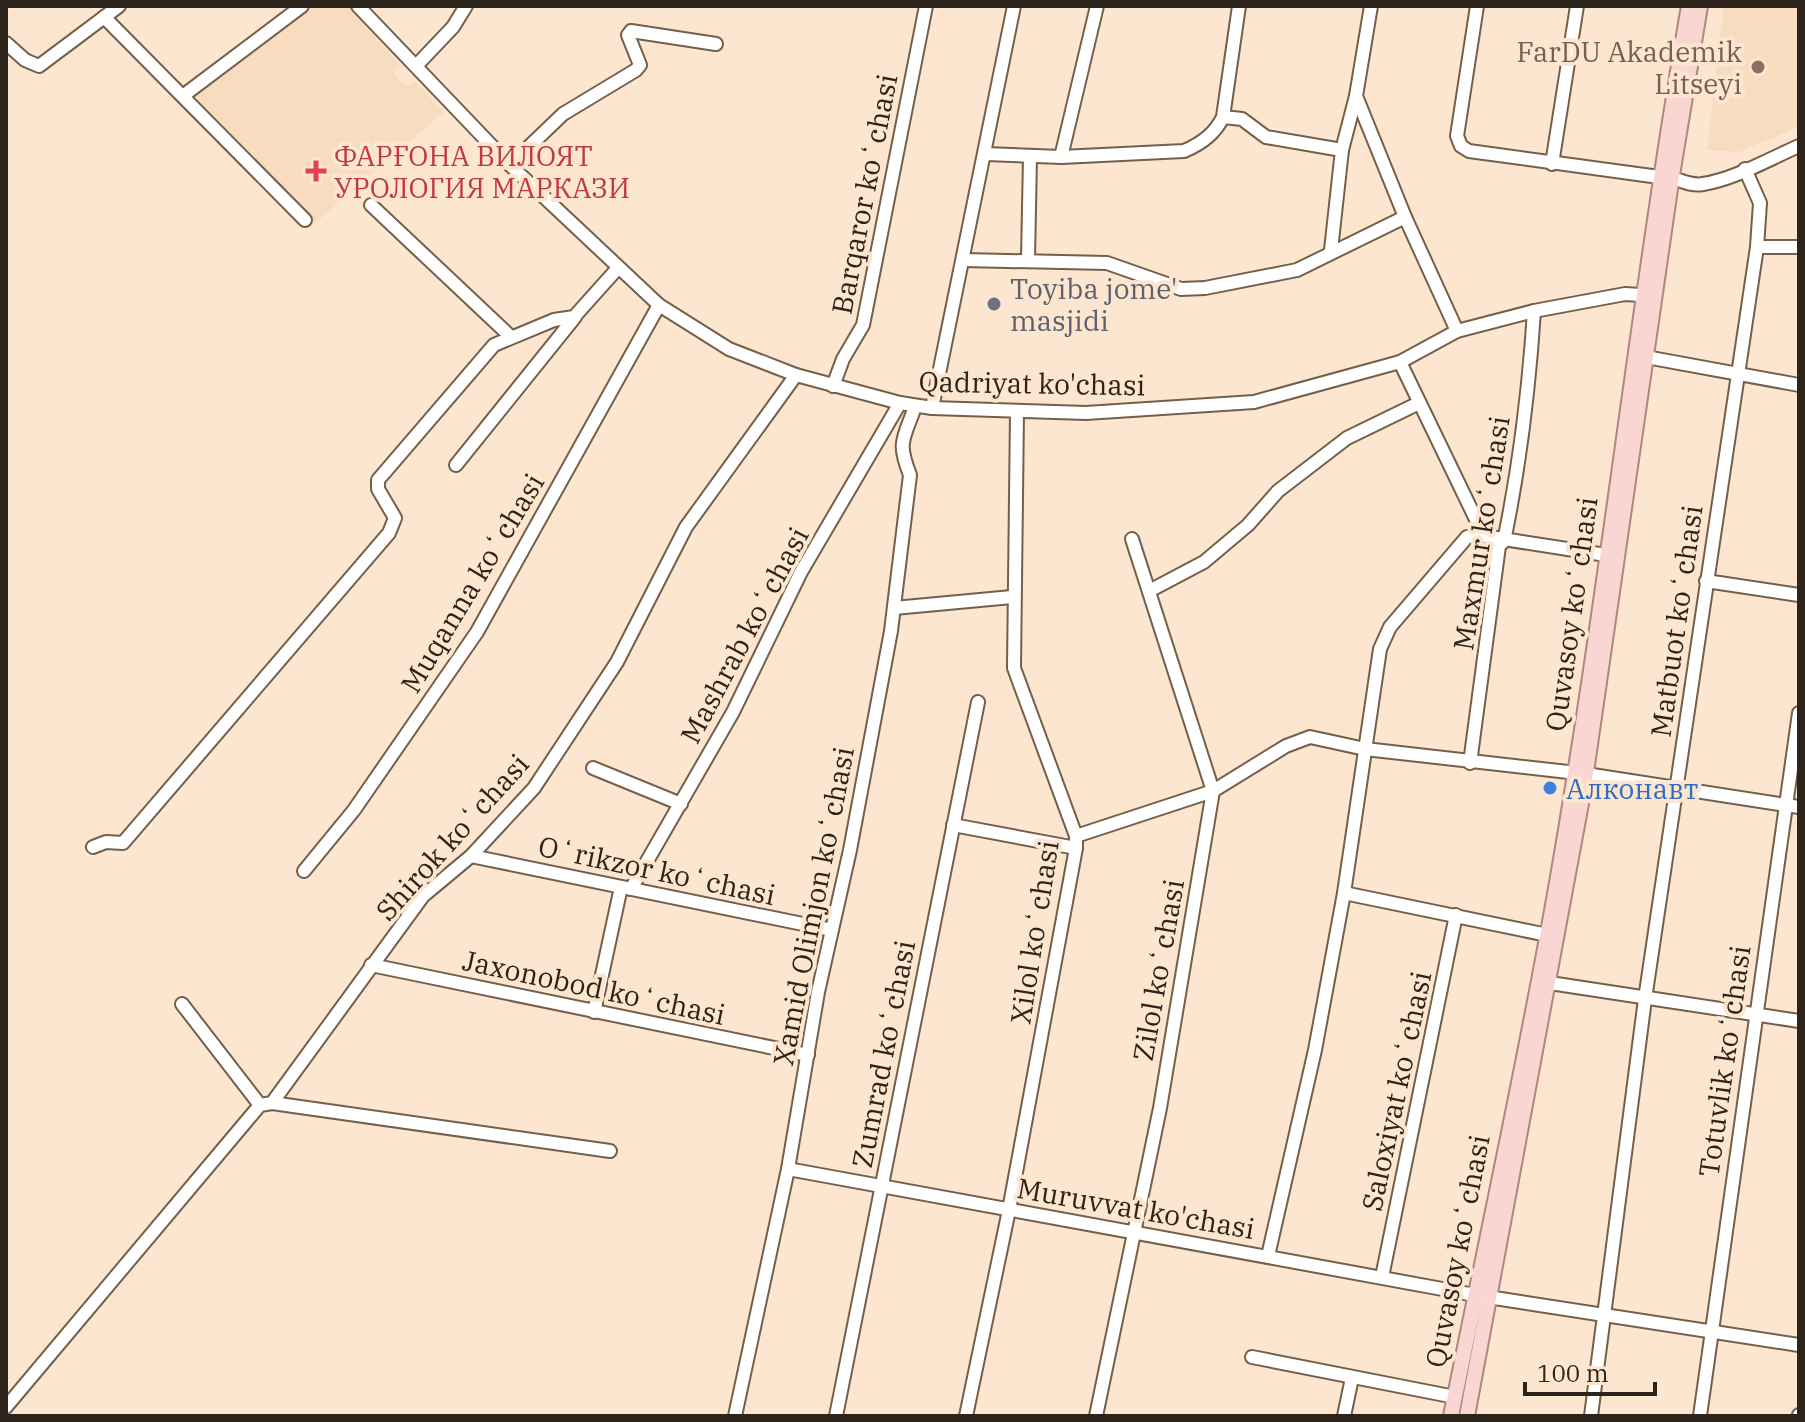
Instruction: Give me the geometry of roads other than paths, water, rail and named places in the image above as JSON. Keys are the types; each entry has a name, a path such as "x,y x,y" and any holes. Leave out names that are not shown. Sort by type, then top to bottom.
{"main road":[{"name":"Quvasoy koʻchasi","path":"1467,1416 1550,983 1646,357 1689,6"},
{"name":"Quvasoy koʻchasi","path":"1451,1416 1580,774 1641,295 1700,6"}],"street":[{"path":"6,43 25,60 39,66 119,6"},
{"path":"188,92 302,6"},
{"name":"Qadriyat ko'chasi","path":"358,6 510,165 617,269 659,305 729,349 796,375 915,407 1017,412 1169,409 1254,402 1400,362 1457,331 1534,311 1625,294 1641,295"},
{"path":"416,66 453,27 466,6"},
{"name":"Barqaror koʻchasi","path":"833,386 843,359 863,325 926,6"},
{"path":"932,408 1014,6"},
{"path":"1061,157 1097,6"},
{"path":"986,154 1061,157 1184,151 1202,143 1218,128 1223,117 1239,6"},
{"path":"1331,250 1342,150 1356,96 1371,6"},
{"path":"1477,6 1458,142 1469,151 1552,164 1666,176 1704,184 1799,146"},
{"path":"1552,164 1577,6"},
{"path":"104,17 305,220"},
{"path":"510,165 563,114 636,70 640,65 628,35 631,31 716,44"},
{"path":"1356,96 1405,217 1457,331"},
{"path":"1223,117 1242,119 1266,137 1342,150"},
{"path":"1028,259 1030,157"},
{"name":"Matbuot koʻchasi","path":"1591,1416 1645,999 1735,375 1757,247 1760,203 1745,169"},
{"path":"371,205 511,337"},
{"path":"963,260 1107,263 1170,286 1191,289 1234,285 1297,270 1331,250 1405,217"},
{"path":"1757,247 1799,247"},
{"path":"456,465 617,269"},
{"name":"Muqanna koʻchasi","path":"304,871 354,810 477,632 659,305"},
{"name":"Maxmur koʻchasi","path":"1470,763 1499,546 1504,541 1529,389 1534,311"},
{"path":"93,847 102,842 123,843 231,721 389,533 395,518 378,489 378,480 494,345 577,314"},
{"path":"1646,357 1799,385"},
{"path":"1400,362 1484,536"},
{"name":"Shirok koʻchasi","path":"6,1407 266,1104 423,896 471,856 534,788 617,662 686,527 796,375"},
{"name":"Mashrab koʻchasi","path":"594,1012 626,888 681,804 733,712 801,572 900,403"},
{"path":"1151,590 1204,562 1248,525 1278,491 1347,438 1419,403"},
{"name":"Xamid Olimjon koʻchasi","path":"735,1416 788,1169 894,608 910,475 901,457 915,407"},
{"name":"Xilol koʻchasi","path":"966,1416 1009,1210 1076,842 1014,668 1012,597 1017,412"},
{"path":"1268,1256 1315,1050 1344,893 1380,649 1390,627 1436,578 1456,546 1467,537 1484,536 1606,559"},
{"name":"Zilol koʻchasi","path":"1096,1416 1160,1108 1213,791 1151,590 1132,539"},
{"path":"1706,581 1799,595"},
{"path":"894,608 1012,597"},
{"name":"Zumrad koʻchasi","path":"836,1416 978,702"},
{"name":"Totuvlik koʻchasi","path":"1700,1416 1754,1015 1799,713"},
{"path":"953,825 1076,842 1213,791 1286,746 1310,737 1365,749 1580,774 1799,807"},
{"path":"593,768 681,804"},
{"name":"Oʻrikzor koʻchasi","path":"471,856 832,930"},
{"path":"1344,893 1548,929"},
{"name":"Saloxiyat koʻchasi","path":"1382,1277 1456,915"},
{"name":"Jaxonobod koʻchasi","path":"371,965 808,1055"},
{"path":"1550,983 1799,1021"},
{"path":"182,1004 266,1104 610,1151"},
{"name":"Muruvvat ko'chasi","path":"788,1169 1492,1297"},
{"path":"1492,1297 1799,1345"},
{"path":"1252,1357 1455,1397"},
{"path":"1344,1416 1352,1378"}],"place":[{"name":"FarDU Akademik Litseyi","path":"1758,67"},
{"name":"ФАРҒОНА ВИЛОЯТ УРОЛОГИЯ МАРКАЗИ","path":"316,171"},
{"name":"Toyiba jome' masjidi","path":"994,304"},
{"name":"Алконавт","path":"1550,788"}]}
